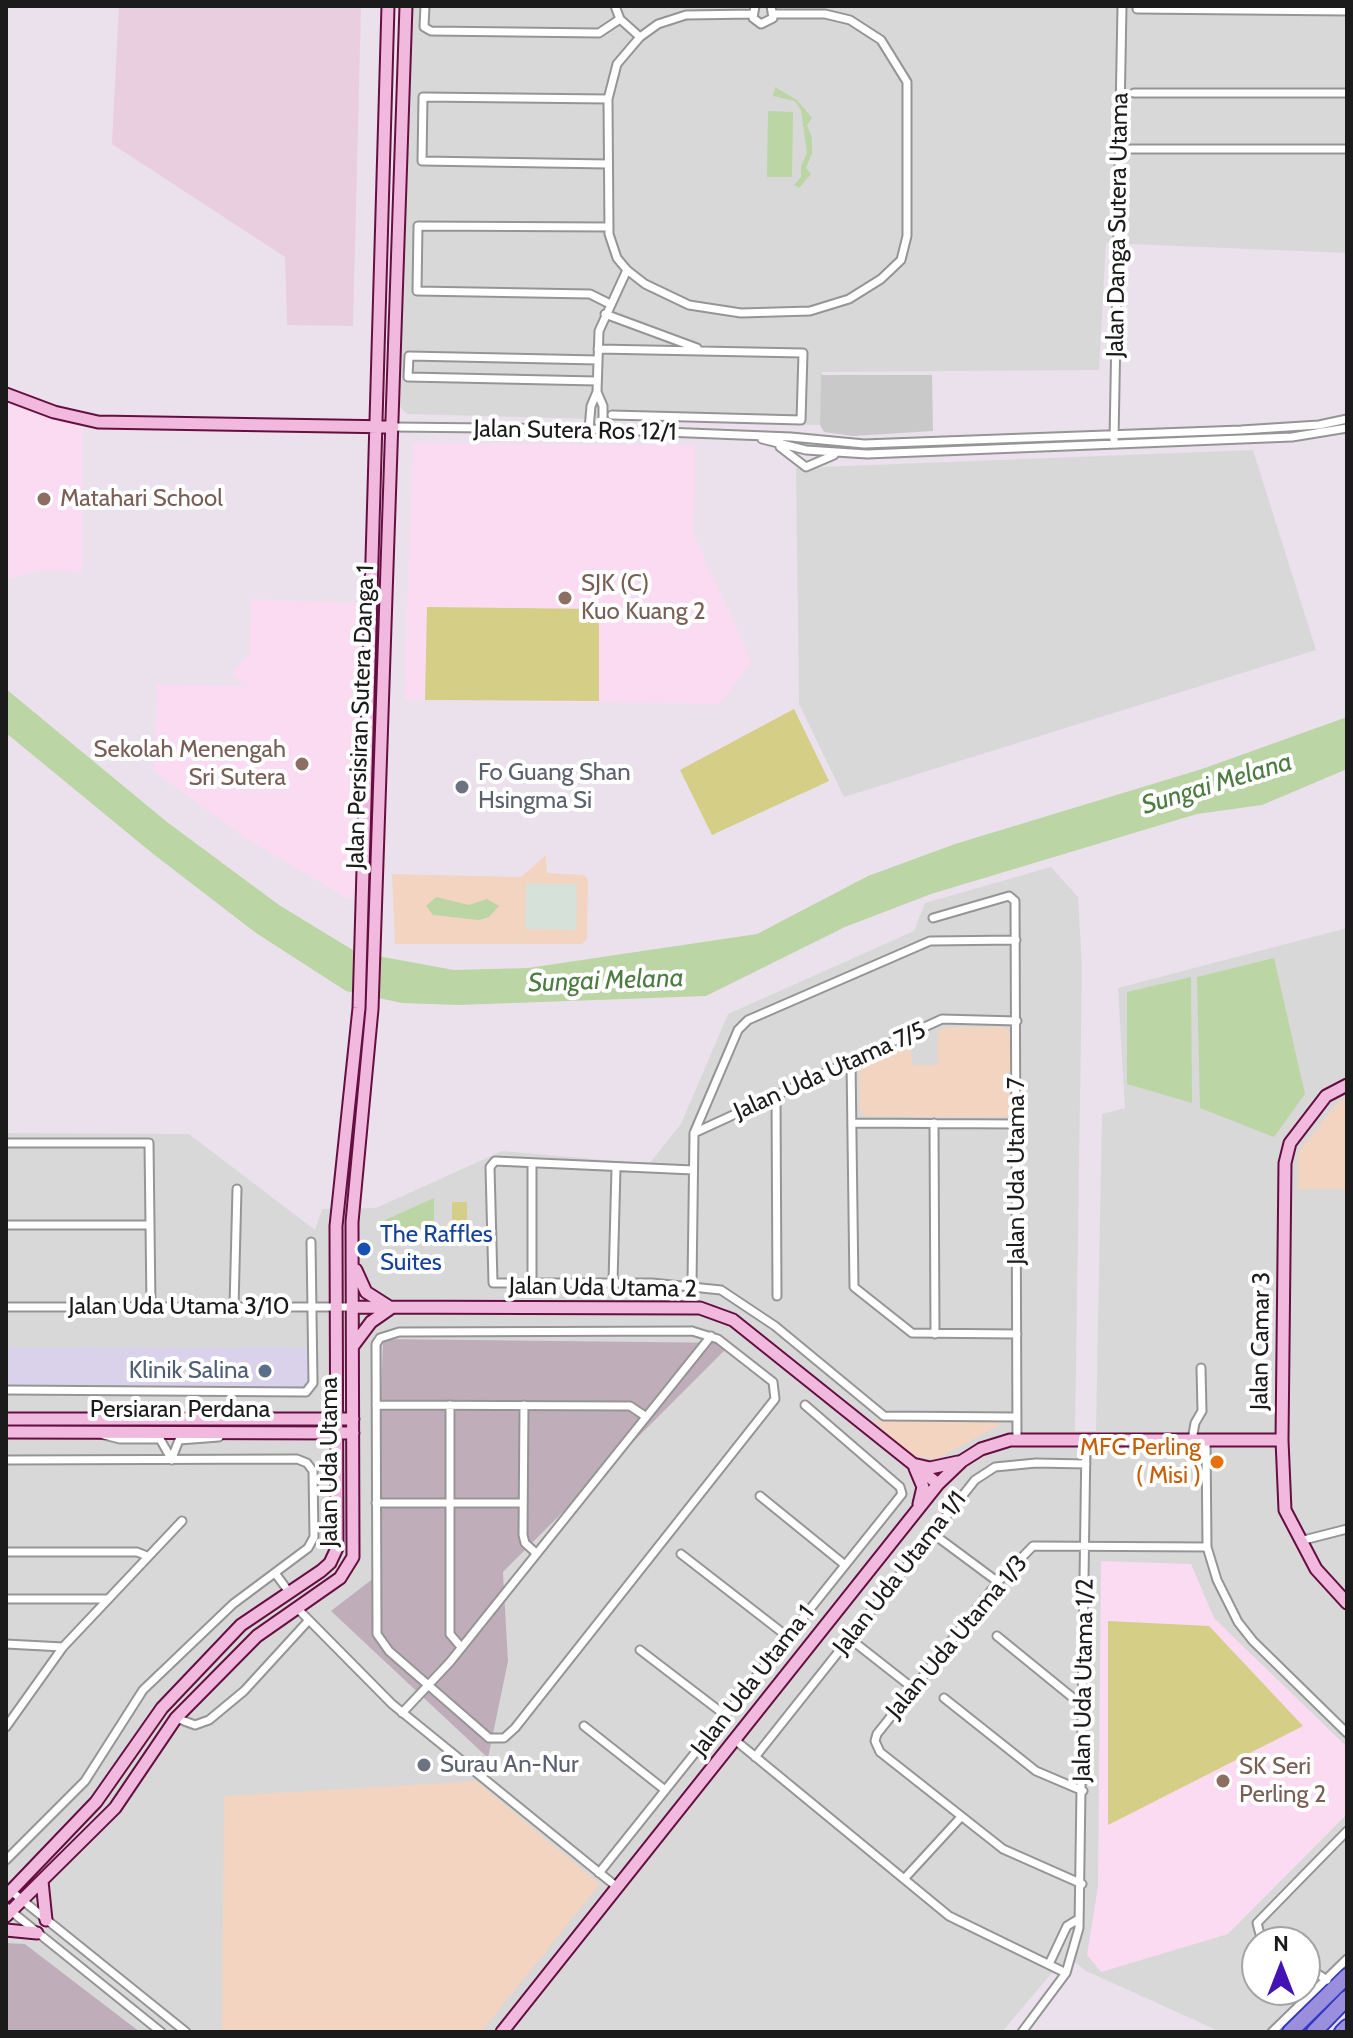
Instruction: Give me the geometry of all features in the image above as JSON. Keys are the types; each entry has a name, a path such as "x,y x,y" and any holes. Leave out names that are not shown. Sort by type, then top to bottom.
{"highway":[{"path":"1290,2032 1347,1976"},
{"path":"1314,2032 1347,1998"},
{"path":"1342,2032 1347,2027"}],"main road":[{"name":"Jalan Persisiran Sutera Danga 1","path":"359,1008 388,6"},
{"name":"Jalan Persisiran Sutera Danga 1","path":"372,1009 406,6"},
{"path":"6,394 54,412 98,422 393,427"},
{"name":"Jalan Uda Utama","path":"8,1894 116,1777 162,1708 241,1625 321,1571 335,1555 336,1226 359,1008"},
{"name":"Jalan Uda Utama","path":"8,1912 115,1808 176,1718 257,1636 340,1578 353,1557 352,1222 372,1009"},
{"name":"Jalan Camar 3","path":"1347,1085 1326,1096 1290,1143 1285,1163 1282,1440 1283,1501 1300,1541 1321,1576 1347,1603"},
{"path":"352,1262 366,1292 391,1308 371,1322 353,1346"},
{"name":"Jalan Uda Utama 2","path":"353,1307 700,1308 733,1320 938,1484"},
{"path":"316,1419 332,1404 337,1392"},
{"name":"Persiaran Perdana","path":"6,1419 353,1419"},
{"name":"Persiaran Perdana","path":"6,1432 353,1433"},
{"path":"315,1433 325,1441 337,1462"},
{"name":"Jalan Uda Utama 1","path":"502,2032 917,1510 962,1461 981,1449 1017,1440 1282,1440"},
{"path":"912,1464 930,1468 962,1461"},
{"path":"912,1464 923,1487 917,1510"},
{"path":"42,1881 46,1920"},
{"path":"6,1930 37,1933"}],"street":[{"path":"425,6 424,27 431,31 599,33 620,19"},
{"path":"615,6 620,19 640,37"},
{"name":"Jalan Danga Sutera Utama","path":"1114,439 1122,6"},
{"path":"772,8 850,20 881,40 897,60 907,82 908,100 907,236 901,260 881,279 849,299 810,311 741,313 689,305 645,284 617,258 608,227 608,99 617,64 640,37 658,24 686,15 754,10 761,24 771,21 772,8"},
{"path":"1137,9 1347,11"},
{"path":"1134,93 1347,93"},
{"path":"608,99 423,97 422,161 608,164"},
{"path":"1120,149 1347,149"},
{"path":"608,227 418,226 417,291 590,294 610,304"},
{"path":"589,429 591,406 597,392 599,331 627,270"},
{"path":"605,314 703,351"},
{"path":"598,349 703,351"},
{"name":"Jalan Sutera Ros 12/1","path":"612,415 801,420 803,353 703,351"},
{"path":"597,381 408,377 409,356 598,360"},
{"path":"597,392 603,406 603,430"},
{"path":"775,443 806,467 836,454 1010,448 1288,427 1347,419"},
{"name":"Jalan Sutera Ros 12/1","path":"393,427 589,429 806,438 864,444 1010,438 1114,439"},
{"path":"1114,439 1292,437 1347,428"},
{"name":"Jalan Sutera Ros 12/1","path":"756,437 836,454"},
{"path":"806,438 806,450"},
{"path":"1010,438 1010,448"},
{"name":"Jalan Uda Utama 7","path":"933,918 1009,896 1015,901 1017,1440"},
{"path":"692,1284 694,1133 738,1030 748,1020 930,941 1016,940"},
{"name":"Jalan Uda Utama 7/5","path":"694,1133 942,1019 1017,1021"},
{"path":"851,1061 854,1287 912,1333 1017,1334"},
{"path":"776,1095 777,1296"},
{"path":"852,1123 1017,1124"},
{"path":"934,1123 935,1334"},
{"path":"6,1143 149,1143 151,1307"},
{"path":"693,1170 616,1168 504,1159 495,1161 490,1167 493,1283 692,1284 731,1295 775,1326 884,1416 1017,1417"},
{"path":"532,1163 532,1285"},
{"path":"613,1282 616,1168"},
{"path":"234,1307 237,1189"},
{"path":"6,1225 150,1225"},
{"path":"6,1390 306,1392 312,1389 311,1242"},
{"name":"Jalan Uda Utama 3/10","path":"6,1307 353,1307"},
{"path":"692,1331 711,1336 773,1382 775,1399 504,1738 489,1738 389,1651 377,1634 376,1405 376,1344 389,1333 692,1331"},
{"path":"402,1713 461,1647 711,1336"},
{"path":"1192,1440 1194,1424 1202,1411 1201,1368"},
{"path":"376,1405 630,1406 645,1416"},
{"path":"450,1405 450,1634 461,1647"},
{"path":"524,1405 525,1543 536,1553"},
{"path":"599,1873 902,1494 900,1487 805,1405"},
{"path":"99,1432 112,1438 160,1439 172,1460"},
{"path":"172,1460 179,1440 236,1433"},
{"name":"Jalan Uda Utama 1/2","path":"1066,1973 1079,1928 1077,1920 1082,1884 1086,1440"},
{"path":"1206,1440 1207,1547 1217,1580 1238,1622 1288,1678 1347,1733"},
{"path":"6,1460 297,1459 307,1463 313,1471 314,1537 308,1548 233,1604 143,1690 85,1781 47,1823 6,1860"},
{"name":"Jalan Uda Utama 1/1","path":"755,1757 968,1487 995,1467 1036,1463 1086,1464"},
{"path":"760,1496 845,1565"},
{"path":"376,1503 523,1503"},
{"path":"6,1727 63,1647 182,1521"},
{"path":"1300,1541 1327,1531 1347,1529"},
{"path":"932,1533 998,1582"},
{"name":"Jalan Uda Utama 1/3","path":"1082,1884 1003,1849 961,1817 877,1747 881,1728 998,1582 1033,1546 1207,1547"},
{"path":"6,1552 137,1552 147,1556"},
{"path":"681,1554 788,1637"},
{"path":"275,1573 289,1592"},
{"path":"6,1599 106,1599"},
{"path":"298,1609 402,1713 617,1887"},
{"path":"176,1718 195,1725 209,1720 244,1691 309,1620"},
{"path":"997,1636 1083,1706"},
{"path":"849,1638 914,1689"},
{"path":"6,1644 63,1647"},
{"path":"640,1650 725,1715"},
{"path":"944,1698 1036,1771 1083,1791"},
{"path":"584,1726 665,1790"},
{"path":"735,1740 949,1916 1050,1962 1066,1973 1022,2032"},
{"path":"904,1879 961,1817"},
{"path":"47,1823 62,1837"},
{"path":"1257,1926 1347,1831"},
{"path":"8,1894 22,1901 186,2032"},
{"path":"8,1912 161,2032"},
{"name":"Jalan Uda Utama 1/2","path":"1050,1962 1067,1926 1077,1920"},
{"path":"1272,2032 1347,1959"},
{"path":"1321,1976 1327,1980"}],"shaded area":[{"path":"119,6 361,6 353,326 287,325 285,257 112,144"},
{"path":"410,6 1347,6 1347,253 1106,243 1099,370 822,372 820,425 407,414 399,406"},
{"path":"821,375 932,375 933,431 853,436 824,432 820,425"},
{"name":"Matahari School","path":"6,400 83,428 82,572 40,571 6,579"},
{"name":"SJK (C) Kuo Kuang 2","path":"413,443 695,445 694,535 752,662 719,704 404,700"},
{"path":"1253,450 1316,650 844,797 799,704 796,468"},
{"name":"Sekolah Menengah Sri Sutera","path":"251,599 359,603 354,898 345,897 244,837 154,771 157,685 244,686 232,673 250,653"},
{"path":"427,607 599,609 599,701 425,700"},
{"path":"794,709 829,781 712,835 680,770"},
{"path":"546,855 547,873 584,875 588,880 587,939 582,944 395,944 392,874 521,877"},
{"path":"1051,867 1078,897 1082,968 1075,1431 1096,1431 1102,1114 1125,1108 1118,988 1347,928 1347,1961 1321,1985 1321,1926 1241,1926 1241,2006 1299,2006 1271,2032 1221,2032 1086,1971 1072,1960 1051,1974 1002,2032 140,2032 25,1944 6,1943 6,1133 189,1134 315,1230 322,1209 376,1208 502,1151 649,1164 681,1124 728,1014 914,931 925,903","holes":["731,1344 503,1572 508,1661 331,1612 375,1577"]},
{"path":"526,883 577,884 576,930 525,929"},
{"path":"947,1027 1005,1027 1011,1033 1011,1112 1005,1117 866,1116 860,1110 859,1073 865,1064 911,1043 912,1065 938,1065 938,1031"},
{"path":"1347,1099 1347,1189 1298,1189 1298,1152 1339,1101"},
{"path":"452,1202 467,1202 467,1233 452,1233"},
{"path":"383,1339 732,1343 503,1572 508,1661 488,1758 331,1611 375,1577"},
{"path":"6,1347 309,1348 310,1382 306,1389 6,1387"},
{"path":"873,1420 1003,1423 937,1459 911,1456"},
{"name":"SK Seri Perling 2","path":"1101,1561 1191,1564 1214,1618 1347,1747 1347,1814 1228,1934 1101,1972 1087,1955 1098,1886"},
{"path":"1108,1621 1209,1626 1303,1726 1108,1825"},
{"path":"476,1781 600,1884 481,2032 222,2032 224,1796"},
{"path":"6,1943 25,1944 140,2032 6,2032"}],"water":[{"path":"775,87 797,100 812,118 807,125 812,138 812,153 806,168 811,174 799,188 794,185 801,177 801,166 807,153 801,110 795,101 773,96"},
{"path":"768,111 793,112 792,177 767,177"},
{"name":"Sungai Melana","path":"6,689 167,822 279,905 356,952 454,970 528,968 757,934 868,876 955,844 1202,769 1347,717 1347,769 1262,805 1197,814 931,894 845,927 706,996 459,1005 402,1003 346,991 256,933 152,853 6,733"},
{"path":"436,897 469,905 487,899 499,906 489,917 479,920 433,915 426,906"},
{"path":"1274,958 1305,1094 1274,1137 1200,1108 1197,977"},
{"path":"1191,977 1192,1103 1127,1084 1127,992"},
{"path":"434,1198 434,1228 385,1229 385,1220"}],"place":[{"name":"Matahari School","path":"44,499"},
{"name":"SJK (C) Kuo Kuang 2","path":"565,598"},
{"name":"Sekolah Menengah Sri Sutera","path":"302,764"},
{"name":"Fo Guang Shan Hsingma Si","path":"462,787"},
{"name":"The Raffles Suites","path":"364,1249"},
{"name":"Klinik Salina","path":"265,1371"},
{"name":"MFC Perling ( Misi )","path":"1217,1462"},
{"name":"Surau An-Nur","path":"424,1765"},
{"name":"SK Seri Perling 2","path":"1223,1781"}]}
